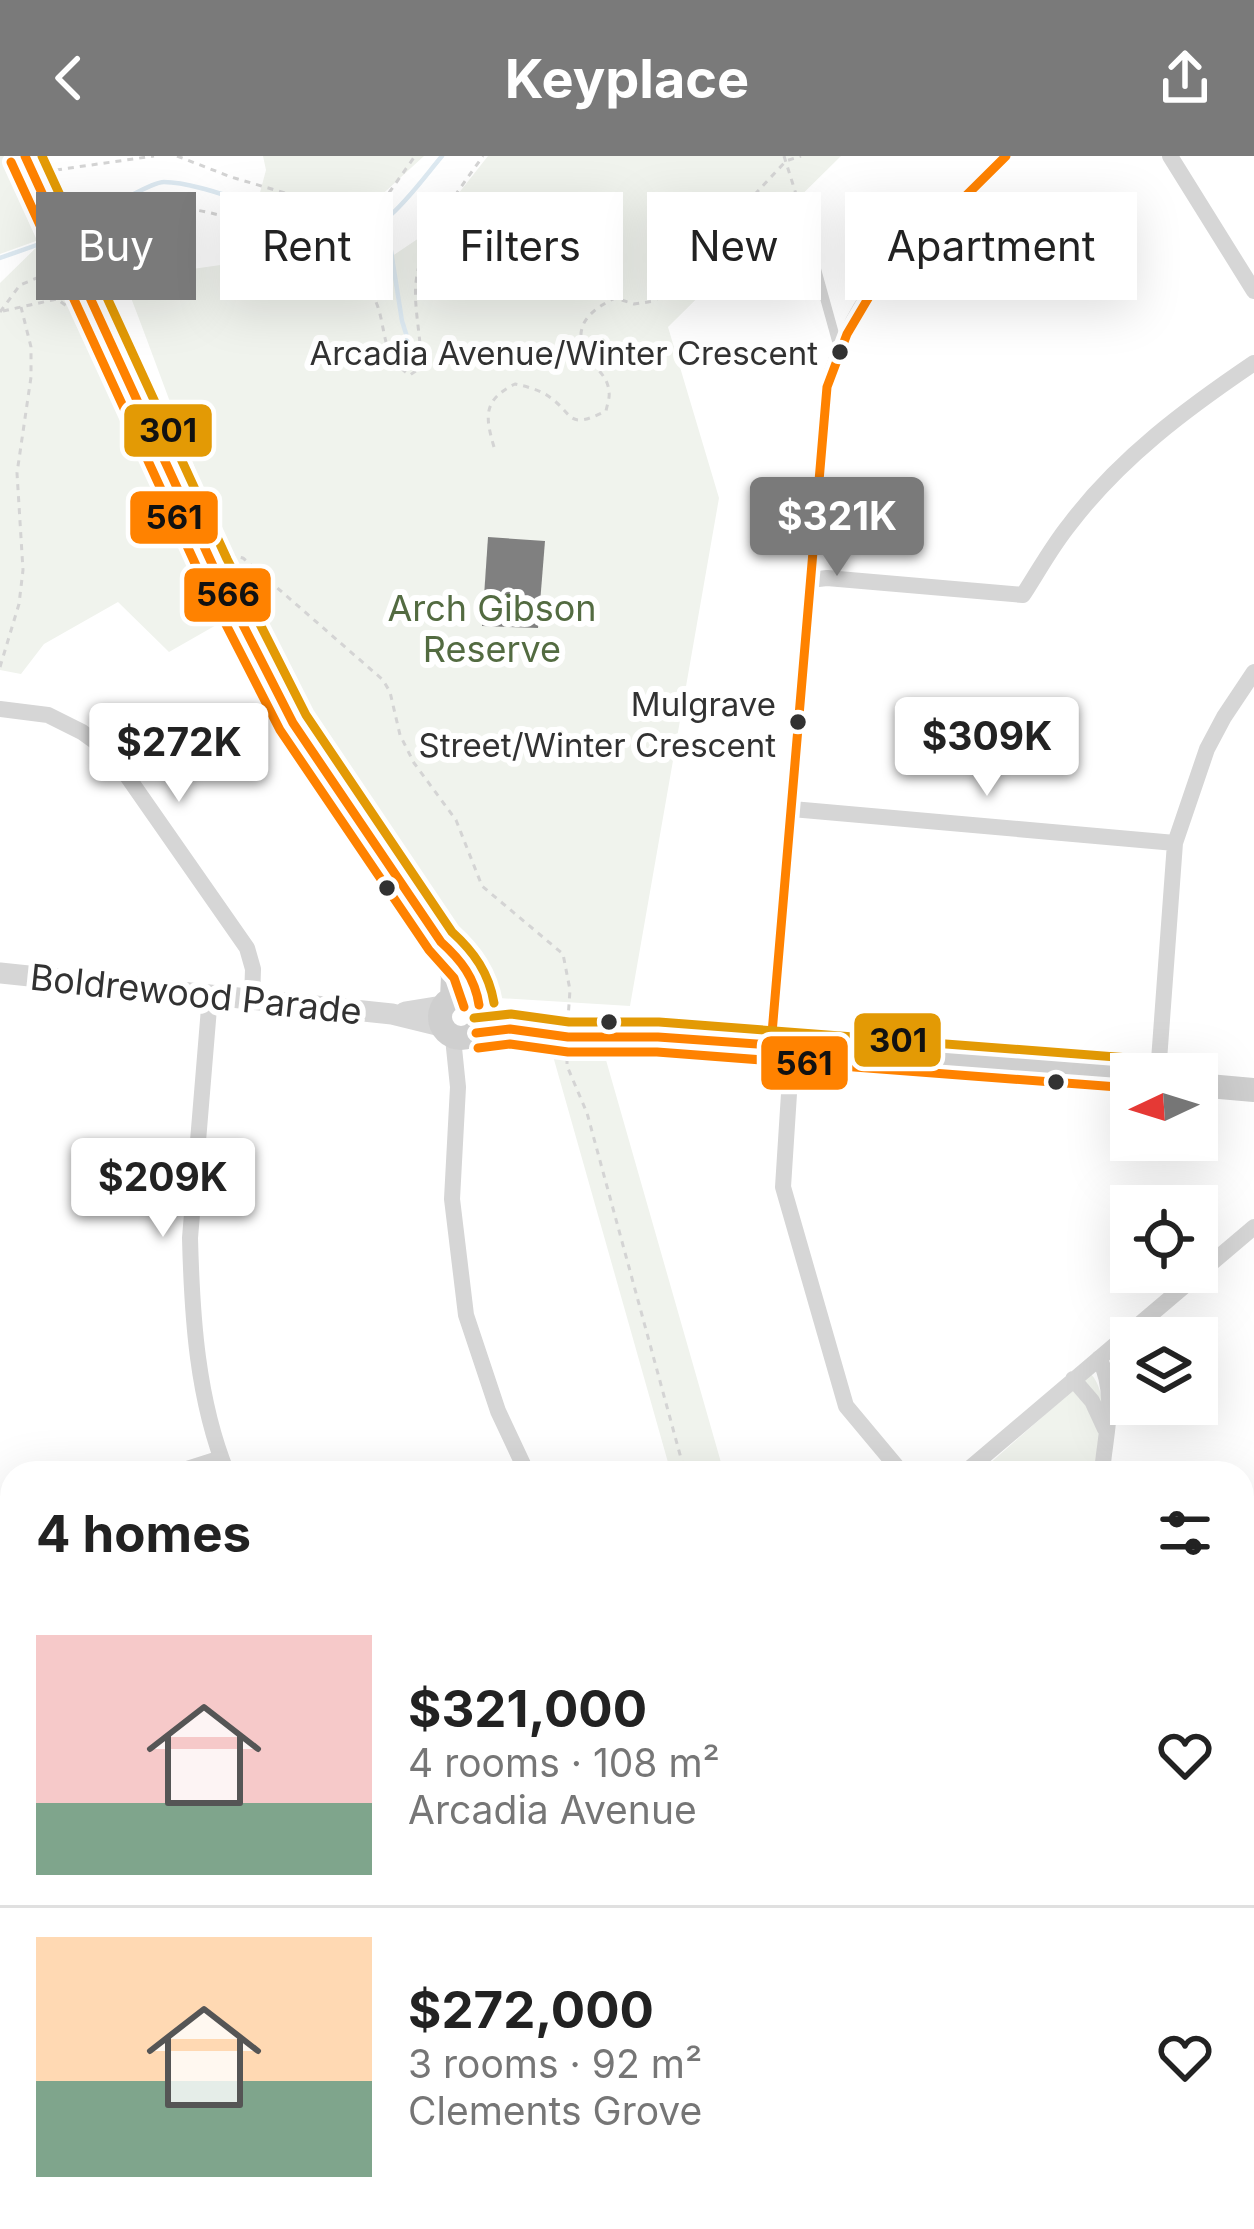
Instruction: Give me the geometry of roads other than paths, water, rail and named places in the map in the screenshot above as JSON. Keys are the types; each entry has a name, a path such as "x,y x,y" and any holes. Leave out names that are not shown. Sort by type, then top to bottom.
{"main road":[{"path":"25,156 76,265 102,304 213,566 293,723 441,942 462,1019"},
{"name":"Boldrewood Parade","path":"462,1019 509,1019 568,1029 1110,1072"},
{"path":"1218,1077 1254,1080"},
{"path":"1218,1087 1254,1090"}],"street":[{"path":"892,1461 846,1406 783,1187 781,1046 792,809 810,580 827,387 838,350 876,286 1006,156"},
{"path":"1170,156 1254,291"},
{"path":"810,580 1023,595 1070,524 1119,469 1179,415 1254,363"},
{"path":"1160,1053 1175,843 1207,748 1254,672"},
{"path":"0,710 49,715 111,753 247,948 253,969 252,1000"},
{"path":"792,809 1175,843"},
{"name":"Boldrewood Parade","path":"0,973 462,1019"},
{"path":"210,996 190,1238 194,1338 223,1461"},
{"path":"462,1019 452,1198 466,1315 498,1411 521,1461"},
{"path":"978,1461 1254,1227"},
{"path":"1099,1358 1112,1402 1103,1461"},
{"path":"1073,1378 1092,1401 1105,1430"}],"lane":[{"path":"821,286 838,350"}],"waterway":[{"path":"139,192 164,182 187,185 312,221 368,226 394,212 442,156"},
{"path":"0,258 36,245"},
{"path":"393,264 402,321 416,365"}],"place":[{"name":"Arcadia Avenue/Winter Crescent","path":"840,352"},
{"name":"Mulgrave Street/Winter Crescent","path":"798,722"}],"park label":[{"name":"Arch Gibson Reserve","path":"492,628"}]}
